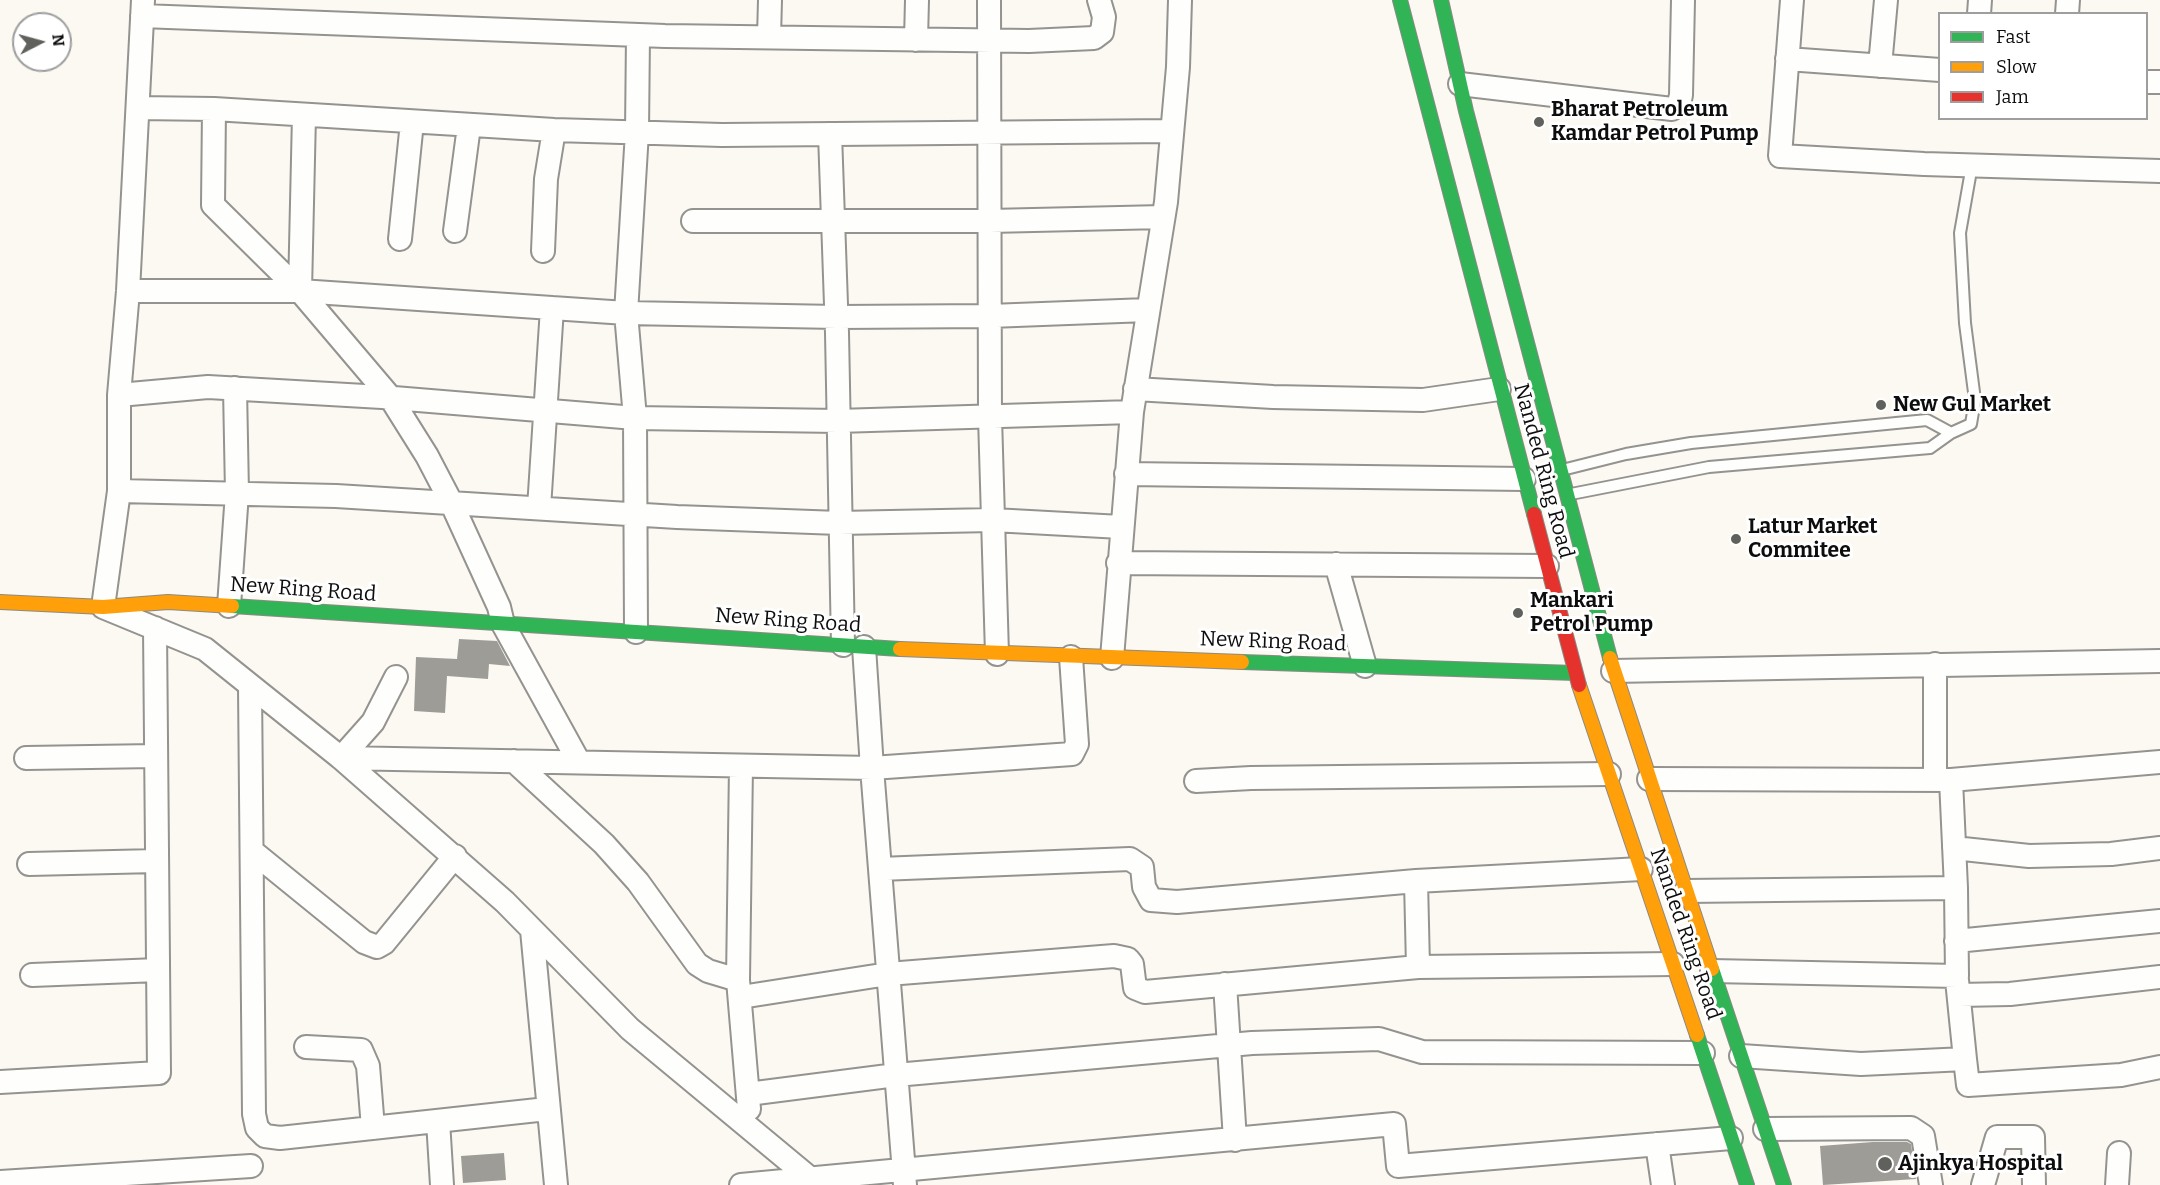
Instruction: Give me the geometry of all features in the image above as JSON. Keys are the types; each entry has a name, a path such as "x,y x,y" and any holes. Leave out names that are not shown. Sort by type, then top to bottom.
{"main road":[{"name":"Nanded Ring Road","path":"1400,0 1499,389 1575,673 1747,1185"},
{"path":"1441,0 1460,84 1613,671 1784,1185"},
{"name":"New Ring Road","path":"0,602 103,607 168,602 997,654 1575,673"}],"street":[{"path":"769,37 770,0"},
{"path":"916,40 917,0"},
{"path":"989,0 990,417 997,654"},
{"path":"815,1182 630,1029 455,856 341,758 205,649 103,607 119,490 118,395 128,291 142,8 638,35 989,41 1094,38 1102,32 1103,25 1099,0"},
{"path":"1112,658 1132,412 1163,217 1172,131 1180,0"},
{"path":"1460,84 1672,109 1679,104 1681,95 1683,0"},
{"path":"1792,0 1780,156 2160,171"},
{"path":"1880,66 1886,0"},
{"path":"636,632 636,418 626,313 637,132 638,35"},
{"path":"1787,59 1938,70"},
{"path":"138,108 214,110 554,130 722,135 1172,131"},
{"path":"214,110 213,205 300,291 390,398 428,456 499,607 503,624 579,762"},
{"path":"300,291 304,115"},
{"path":"400,239 412,122"},
{"path":"455,231 468,126"},
{"path":"543,251 546,179 554,130"},
{"path":"830,134 837,317 839,523 872,768 904,1178"},
{"path":"693,221 1163,217"},
{"path":"128,291 300,291 626,313 837,317 990,316 1147,309"},
{"path":"539,508 552,308"},
{"path":"118,395 208,387 235,388 636,418 838,421 1132,412"},
{"path":"229,606 237,493 235,388"},
{"path":"1135,389 1273,397 1423,400 1499,389"},
{"path":"1126,474 1524,479"},
{"path":"119,490 451,502 636,514 839,523 993,520 1121,527"},
{"path":"1118,563 1547,566"},
{"path":"1336,564 1365,666"},
{"path":"0,1082 159,1073 155,628"},
{"path":"341,758 872,768 1072,754 1077,744 1071,657"},
{"path":"1613,671 2160,661"},
{"path":"1935,664 1943,780 1954,848 1958,986 1968,1085 2121,1075 2160,1067"},
{"path":"341,758 373,722 396,677"},
{"path":"250,687 254,1114 257,1128 265,1136 280,1138 547,1109"},
{"path":"26,758 155,756"},
{"path":"514,761 610,852 638,882 697,964 740,988 888,974 1124,957 1132,964 1134,985 1138,990 1418,967 1673,964"},
{"path":"1649,779 1943,780 2160,762"},
{"path":"741,766 740,988 752,1128"},
{"path":"1196,781 1251,778 1609,774"},
{"path":"1954,848 2029,856 2111,854 2160,848"},
{"path":"252,851 364,942 377,947 384,943 455,856"},
{"path":"880,869 1130,858 1142,867 1147,895 1157,902 1416,881 1641,869"},
{"path":"29,864 156,861"},
{"path":"1416,881 1418,967"},
{"path":"1686,891 1956,888"},
{"path":"1956,941 2160,921"},
{"path":"532,930 547,1109 556,1185"},
{"path":"32,975 158,970"},
{"path":"1712,971 1958,986 2010,994 2160,977"},
{"path":"1226,984 1235,1140"},
{"path":"748,1094 896,1075 1231,1045 1379,1039 1422,1052 1703,1053"},
{"path":"306,1047 361,1050 368,1066 374,1128"},
{"path":"1741,1056 1860,1064 1965,1059"},
{"path":"438,1121 442,1185"},
{"path":"741,1185 904,1178 1394,1124 1398,1166 1731,1138"},
{"path":"1765,1129 1911,1128 1923,1136 1931,1185"},
{"path":"1983,1185 1997,1137 2033,1137 2034,1185"},
{"path":"1657,1144 1663,1185"},
{"path":"2117,1185 2119,1154"},
{"path":"0,1182 107,1180 251,1166"}],"lane":[{"path":"1566,495 1709,467 1930,448 1950,433 1971,424 1974,415 1959,233 1972,165"},
{"path":"1560,471 1626,454 1691,443 1927,420 1950,433"}],"building":[{"path":"459,639 497,641 510,666 489,664 488,679 447,676 445,713 414,711 416,657 457,659"},
{"path":"1873,1142 1911,1144 1916,1179 1823,1185 1820,1146"},
{"path":"504,1153 506,1180 463,1183 461,1156"}],"traffic: fast":[{"path":"1400,0 1534,514"},
{"path":"1441,0 1466,111 1610,658"},
{"path":"232,606 900,649"},
{"path":"1242,662 1575,673"},
{"path":"1712,969 1784,1185"},
{"path":"1697,1035 1747,1185"}],"traffic: slow":[{"path":"0,602 103,607 168,602 232,606"},
{"path":"900,649 1242,662"},
{"path":"1610,658 1712,969"},
{"path":"1579,685 1697,1035"}],"traffic: jam":[{"path":"1534,514 1579,685"}],"place":[{"name":"Bharat Petroleum Kamdar Petrol Pump","path":"1539,122"},
{"name":"New Gul Market","path":"1881,405"},
{"name":"Latur Market Commitee","path":"1736,539"},
{"name":"Mankari Petrol Pump","path":"1518,613"},
{"name":"Ajinkya Hospital","path":"1885,1164"}]}
